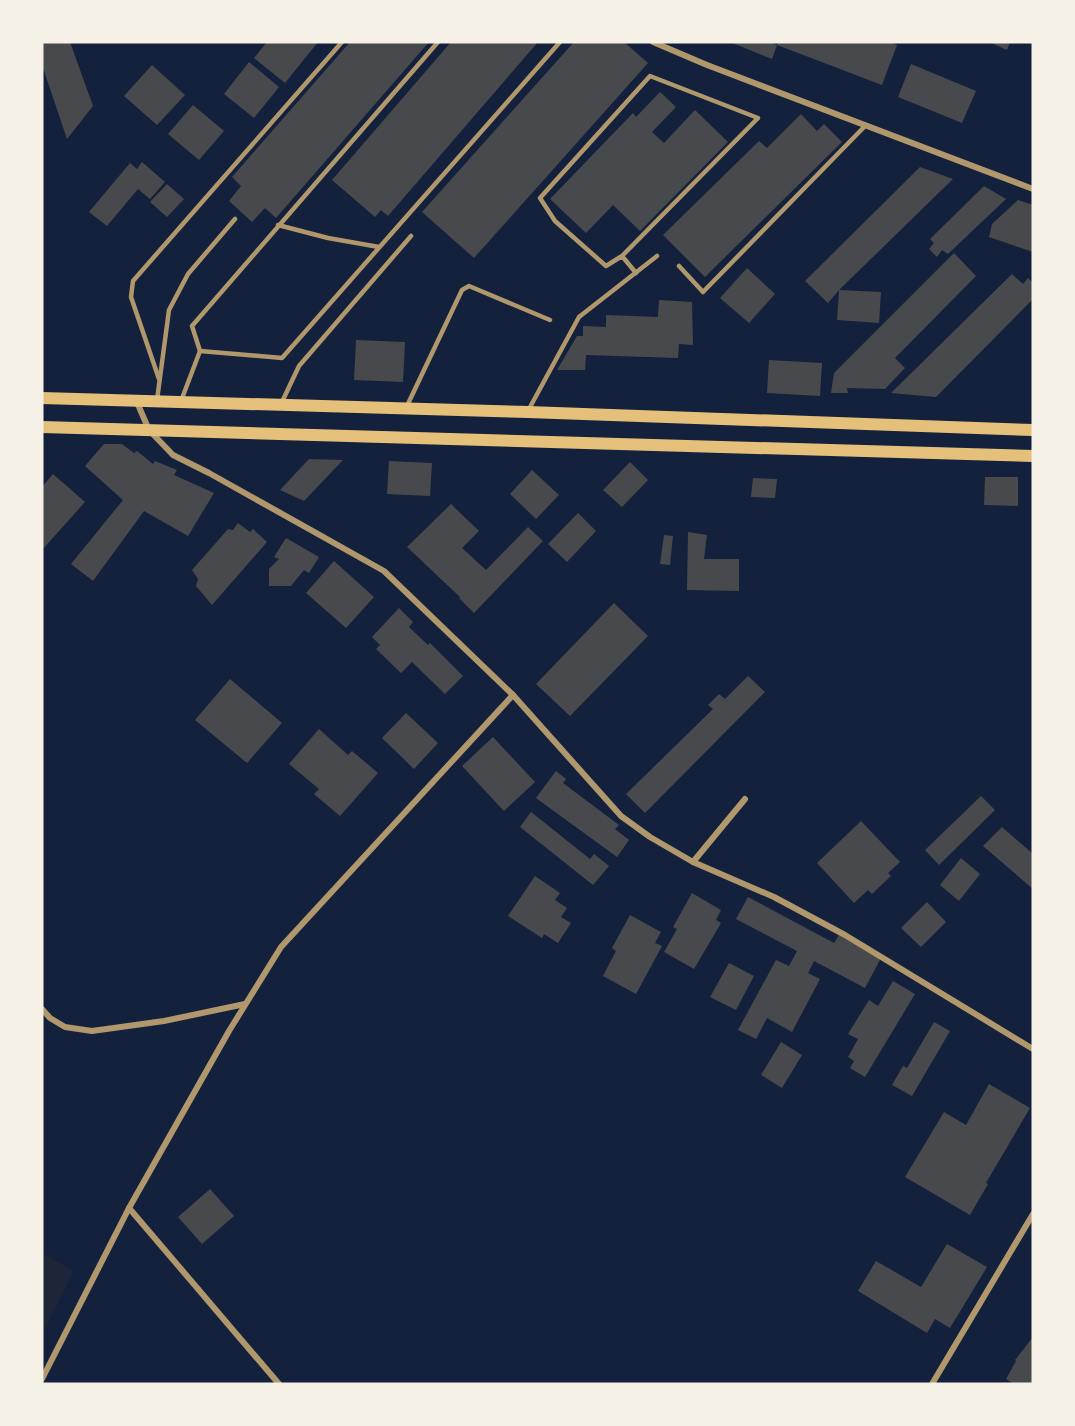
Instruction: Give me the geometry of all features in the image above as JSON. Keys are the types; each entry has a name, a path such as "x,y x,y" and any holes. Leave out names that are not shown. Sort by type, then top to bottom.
{"main road":[{"path":"42,398 135,399 1033,430"},
{"path":"42,427 1033,456"}],"street":[{"path":"653,42 707,65 1033,189"},
{"path":"135,399 149,430 180,459 384,570 513,695 621,816 650,837 693,862 774,897 845,934 1033,1050"},
{"path":"42,1379 129,1208 245,1004 281,947 513,695"},
{"path":"693,862 745,799"},
{"path":"42,1010 65,1027 92,1031 164,1021 245,1004"},
{"path":"129,1208 279,1384"},
{"path":"933,1384 1033,1214"}],"lane":[{"path":"159,380 131,297 133,281 342,42"},
{"path":"181,401 200,351 192,326 438,42"},
{"path":"200,351 282,358 560,42"},
{"path":"650,76 759,118 678,199 622,256 606,266 555,221 540,198 650,76"},
{"path":"679,266 703,292 866,125"},
{"path":"157,400 169,310 188,274 235,219"},
{"path":"278,225 328,238 379,247"},
{"path":"281,404 298,366 411,236"},
{"path":"528,412 579,317 657,255"},
{"path":"622,256 636,273"},
{"path":"406,408 462,290 469,286 550,320"}],"shaded area":[{"path":"42,1253 74,1271 42,1334"}],"building":[{"path":"42,42 70,42 93,106 67,139 42,65"},
{"path":"267,42 318,42 285,83 254,58"},
{"path":"350,42 429,42 276,218 265,208 252,222 229,201 241,186 232,177"},
{"path":"451,42 538,42 388,216 381,210 375,217 332,180"},
{"path":"574,42 624,42 648,63 474,258 422,212"},
{"path":"730,42 769,42 777,45 772,59"},
{"path":"778,42 890,42 897,45 882,85 777,45"},
{"path":"989,42 1010,42 1007,50"},
{"path":"249,62 279,87 254,118 224,94"},
{"path":"911,64 976,91 962,123 898,97"},
{"path":"152,65 185,95 157,125 124,96"},
{"path":"660,92 676,107 652,132 664,143 695,110 728,142 640,231 613,205 586,233 550,199 633,113 636,117"},
{"path":"193,105 224,131 199,160 168,134"},
{"path":"801,114 817,131 824,124 842,142 705,277 663,235 759,141 767,148"},
{"path":"142,162 165,182 150,199 138,189 107,226 89,212 130,163 137,169"},
{"path":"920,167 953,179 828,303 805,281"},
{"path":"167,184 184,199 167,217 150,202"},
{"path":"984,186 1006,199 948,254 942,250 937,257 929,249 934,243 930,239"},
{"path":"1018,200 1033,205 1033,252 989,237 992,224"},
{"path":"954,253 976,276 895,358 905,368 885,389 847,388 848,393 831,393 834,373"},
{"path":"747,268 775,294 749,323 720,298"},
{"path":"1012,274 1023,284 1028,278 1033,283 1033,299 936,397 891,393"},
{"path":"839,290 881,292 879,323 837,320"},
{"path":"659,300 692,302 693,345 679,344 678,358 586,355 585,370 557,370 577,336 583,336 583,326 606,327 606,315 658,317"},
{"path":"356,340 405,342 403,382 354,380"},
{"path":"769,360 822,363 820,396 767,393"},
{"path":"104,444 122,444 134,453 137,451 153,464 155,461 177,470 174,475 214,493 188,536 144,511 93,581 71,564 123,500 85,466"},
{"path":"309,459 343,460 304,501 280,490"},
{"path":"389,461 432,463 430,496 387,494"},
{"path":"630,462 648,480 622,507 603,490"},
{"path":"532,470 559,495 536,519 510,494"},
{"path":"53,474 85,502 42,550 42,487"},
{"path":"985,477 1018,477 1018,506 984,505"},
{"path":"753,478 777,479 775,498 751,497"},
{"path":"451,504 479,531 462,548 486,570 528,527 543,541 474,613 407,547"},
{"path":"578,513 596,531 567,562 548,544"},
{"path":"238,523 250,532 253,529 267,542 212,605 196,586 198,579 192,570 228,529 233,530"},
{"path":"688,532 707,535 704,559 739,559 739,591 687,590"},
{"path":"664,535 673,536 670,565 660,564"},
{"path":"286,538 319,557 309,573 304,570 291,586 269,586 269,569 279,559 274,557"},
{"path":"334,561 374,597 346,628 306,593"},
{"path":"614,603 648,636 570,716 536,684"},
{"path":"399,608 413,622 409,627 428,645 430,643 463,676 445,694 412,662 401,673 376,649 380,645 372,637"},
{"path":"748,676 765,692 645,813 626,794 713,709 708,705 719,694 725,699"},
{"path":"230,679 282,723 247,763 195,720"},
{"path":"406,713 438,743 414,769 382,738"},
{"path":"319,729 348,755 352,751 378,773 340,816 314,794 319,789 289,764"},
{"path":"493,737 535,782 504,811 462,766"},
{"path":"556,771 566,779 563,783 619,825 615,829 629,840 617,857 536,798"},
{"path":"981,796 995,810 939,865 925,850"},
{"path":"531,812 590,859 594,854 609,866 593,885 520,827"},
{"path":"861,821 900,862 888,873 891,876 872,894 868,890 854,903 817,863"},
{"path":"1002,827 1033,854 1033,889 983,846"},
{"path":"961,858 980,874 959,901 940,885"},
{"path":"535,876 560,893 555,900 567,908 561,917 571,923 558,943 544,934 542,938 508,916"},
{"path":"692,893 721,910 716,920 721,923 694,969 664,952 677,929 673,927"},
{"path":"748,897 834,943 839,935 881,958 865,988 814,961 808,973 820,979 792,1032 767,1018 756,1039 738,1030 776,960 789,966 797,951 736,919"},
{"path":"927,902 946,922 921,947 901,928"},
{"path":"630,915 661,932 655,943 662,946 636,994 603,976 616,951 612,948"},
{"path":"729,963 754,976 736,1010 710,997"},
{"path":"893,981 915,994 865,1077 850,1068 854,1061 848,1057 858,1039 848,1034 869,1000 878,1006"},
{"path":"934,1022 950,1031 912,1096 892,1085 903,1066 907,1068"},
{"path":"781,1042 802,1055 782,1088 761,1075"},
{"path":"989,1084 1030,1108 970,1215 905,1177 944,1112 966,1125"},
{"path":"210,1189 234,1216 202,1244 178,1217"},
{"path":"947,1244 987,1267 950,1328 935,1319 927,1333 858,1291 876,1261 921,1287"},
{"path":"1033,1337 1033,1384 1014,1384 1006,1379 1015,1360"}]}
